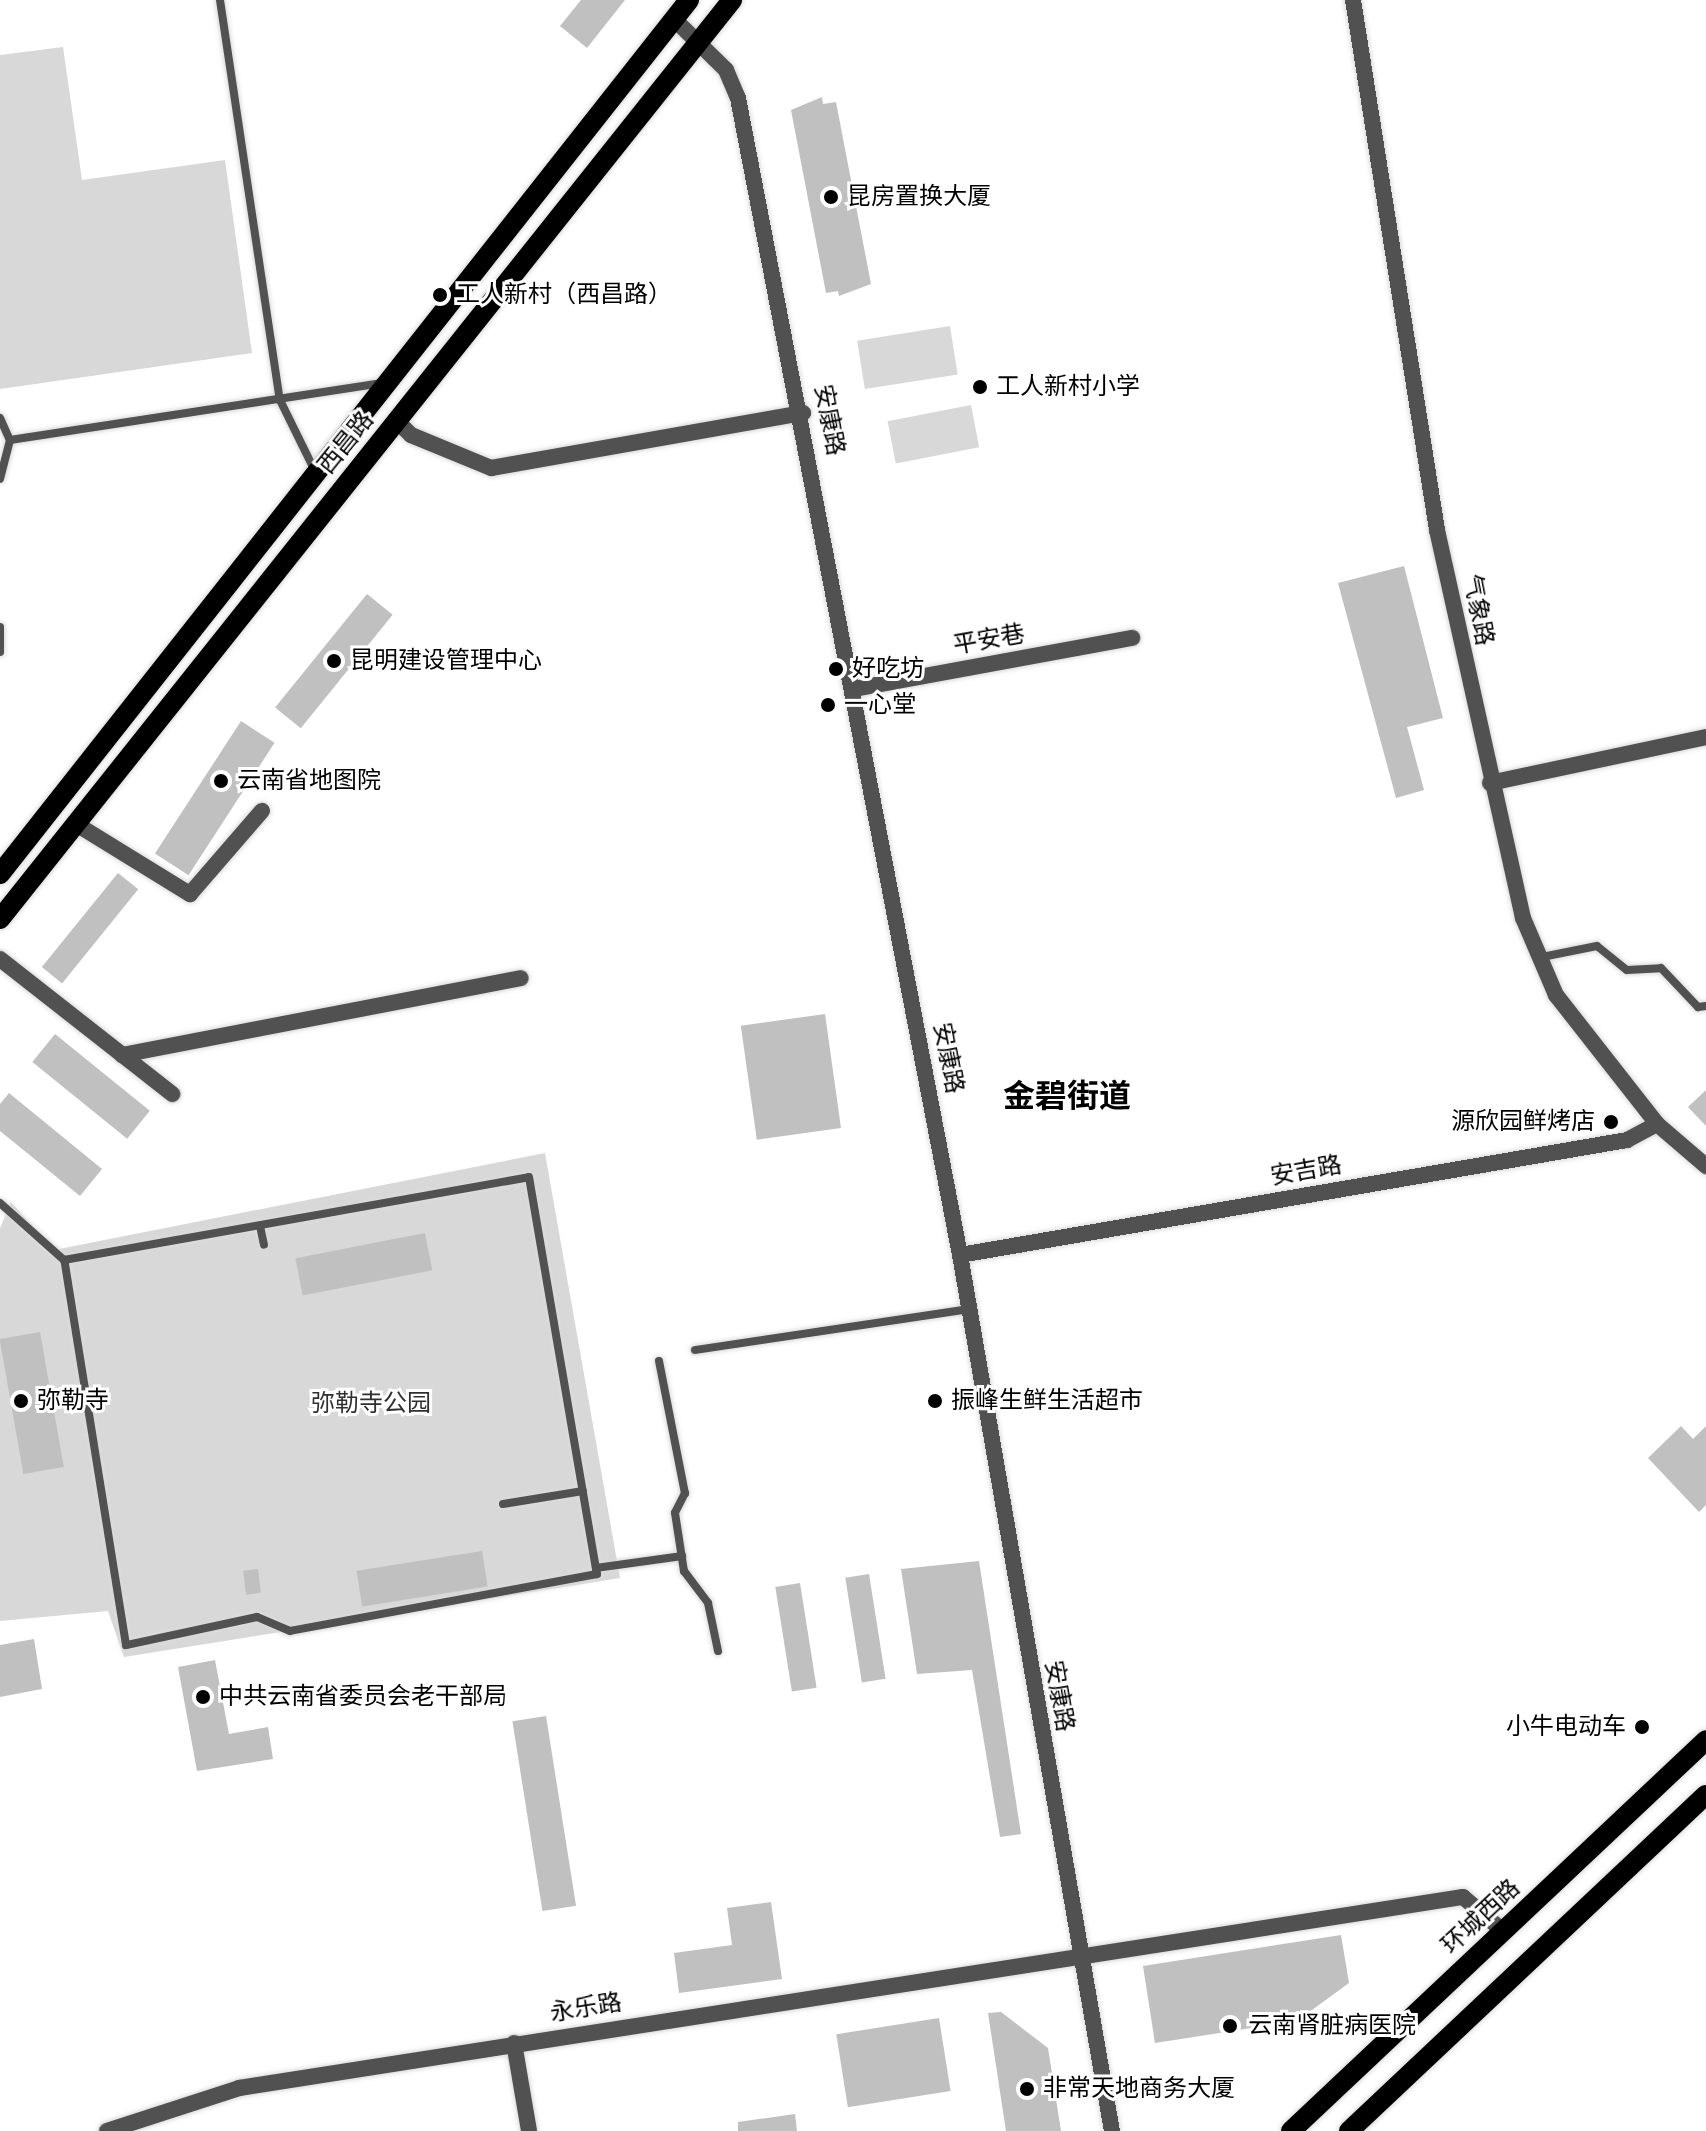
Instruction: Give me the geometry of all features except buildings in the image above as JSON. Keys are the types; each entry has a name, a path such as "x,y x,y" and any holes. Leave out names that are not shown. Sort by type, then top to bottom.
{"main road":[{"name":"西昌路","path":"0,874 314,469 689,0"},
{"name":"西昌路","path":"0,919 732,0"},
{"name":"环城西路","path":"1291,2131 1706,1740"},
{"path":"1349,2131 1706,1795"}],"street":[{"name":"气象路","path":"1353,0 1437,530 1490,783 1536,958 1556,995 1657,1124 1706,1166"},
{"name":"安康路","path":"674,19 726,70 738,98 803,413 960,1255 1078,1955 1112,2131"},
{"path":"397,421 411,435 491,468 803,413"},
{"name":"平安巷","path":"854,689 1132,638"},
{"path":"1490,783 1706,737"},
{"path":"76,824 190,894 262,811"},
{"path":"0,959 172,1094"},
{"path":"122,1055 521,978"},
{"name":"安吉路","path":"960,1255 1627,1140 1657,1124"},
{"name":"永乐路","path":"107,2131 239,2088 1463,1897 1503,1931"},
{"path":"514,2043 529,2131"}],"lane":[{"path":"220,0 280,400 314,469"},
{"path":"10,440 383,382"},
{"path":"0,418 10,440 0,479"},
{"path":"0,627 0,652"},
{"path":"1536,958 1597,946 1627,970 1661,968 1698,1007 1706,1006"},
{"path":"0,1203 64,1260 126,1645 257,1617 290,1631 597,1574 529,1177 64,1260"},
{"path":"260,1226 264,1245"},
{"path":"695,1350 969,1309"},
{"path":"659,1361 685,1493 675,1513 684,1571 708,1603 718,1651"},
{"path":"503,1504 583,1491"},
{"path":"596,1568 682,1556"}],"green space":[{"path":"63,47 82,180 225,160 252,353 0,389 0,55"},
{"path":"950,326 958,374 865,389 857,341"},
{"path":"971,405 979,447 896,463 888,421"},
{"name":"弥勒寺公园","path":"545,1153 620,1578 124,1657 108,1611 0,1621 0,1228 11,1202 54,1250"}],"place":[{"name":"昆房置换大厦","path":"831,197"},
{"name":"工人新村（西昌路）","path":"440,295"},
{"name":"工人新村小学","path":"980,387"},
{"name":"昆明建设管理中心","path":"334,661"},
{"name":"好吃坊","path":"836,669"},
{"name":"一心堂","path":"828,705"},
{"name":"云南省地图院","path":"221,781"},
{"name":"源欣园鲜烤店","path":"1611,1122"},
{"name":"弥勒寺","path":"21,1401"},
{"name":"振峰生鲜生活超市","path":"935,1401"},
{"name":"中共云南省委员会老干部局","path":"203,1697"},
{"name":"小牛电动车","path":"1642,1727"},
{"name":"云南肾脏病医院","path":"1230,2026"},
{"name":"非常天地商务大厦","path":"1027,2089"}],"district":[{"name":"金碧街道","path":"1067,1096"}]}
